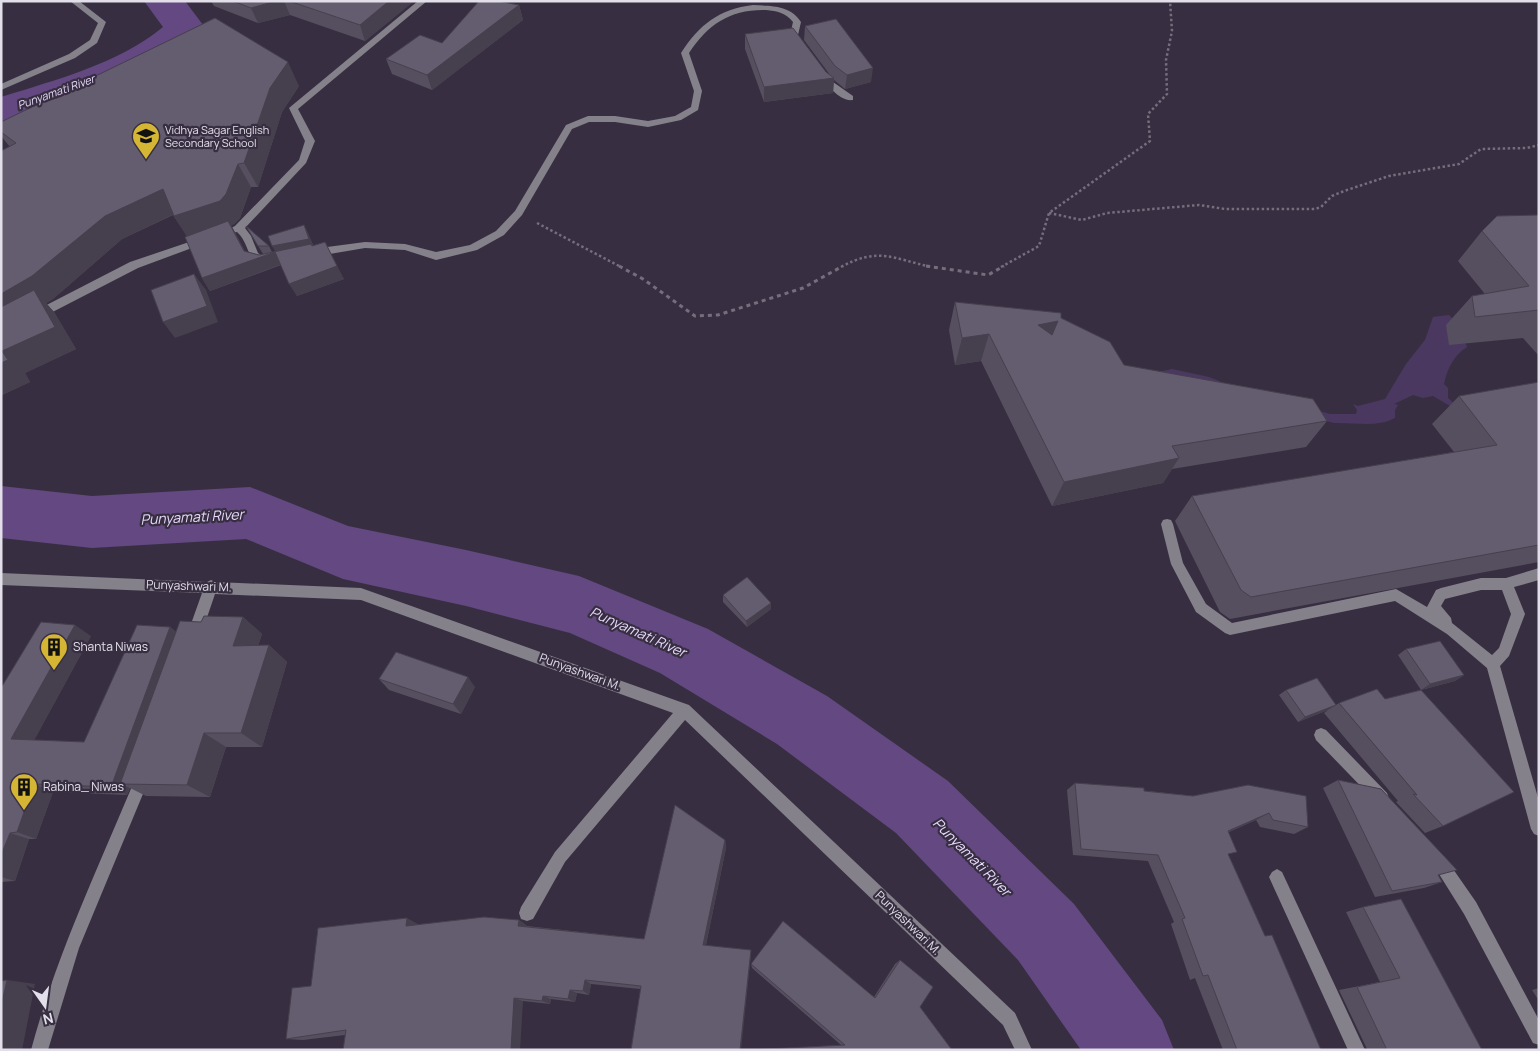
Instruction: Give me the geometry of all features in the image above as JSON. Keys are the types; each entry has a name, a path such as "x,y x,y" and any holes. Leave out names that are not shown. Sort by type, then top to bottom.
{"street":[{"path":"1,87 72,56 94,41 102,22 74,1"},
{"path":"23,323 134,266 239,228 303,161 310,141 293,108 423,1"},
{"path":"301,255 365,245 405,247 436,256 473,248 500,234 519,214 569,127 588,119 615,119 648,124 678,118 695,108 698,91 685,53 696,34 727,12 748,6 784,10 793,15 797,22 794,34 804,48"},
{"path":"814,63 830,84 850,98"},
{"path":"239,228 247,237 251,252 256,259 266,262 274,261"},
{"path":"1167,524 1177,564 1201,608 1230,629 1396,595 1452,630 1493,664 1539,830"},
{"path":"1452,630 1433,606 1441,594 1481,584 1506,584 1539,574"},
{"name":"Punyashwari M.","path":"1,579 211,586 361,594 684,710 1009,1019 1024,1050"},
{"path":"1493,664 1504,652 1518,614 1506,584"},
{"path":"188,650 211,586"},
{"path":"527,913 560,857 684,710"},
{"path":"1321,735 1395,812"},
{"path":"39,1050 53,994 84,914 134,804 150,758"},
{"path":"1430,851 1442,864 1470,908 1539,1037"},
{"path":"1277,877 1357,1050"}],"path":[{"path":"519,214 643,279 695,316 718,316 803,288 858,258 878,254 941,270 988,275 1039,246 1049,213 1150,141 1148,114 1167,94 1166,60 1172,31 1170,1"},
{"path":"1049,213 1082,220 1107,213 1199,205 1225,209 1315,209 1321,207 1332,196 1344,190 1389,176 1459,164 1466,161 1475,151 1481,149 1527,148 1539,145"}],"shaded area":[{"path":"1449,315 1458,324 1467,347 1458,354 1452,363 1444,384 1448,388 1448,398 1469,417 1433,396 1423,398 1413,395 1394,404 1398,405 1395,410 1395,418 1388,421 1373,424 1334,423 1149,374 1172,369 1209,377 1234,387 1330,414 1356,414 1357,410 1353,404 1358,406 1385,399 1406,364 1425,340 1433,317"}],"building":[{"path":"233,1 276,1 251,8"},
{"path":"289,1 389,1 360,25"},
{"path":"479,1 498,1 519,5 427,75 386,59 420,35 442,43"},
{"name":"Vidhya Sagar English Secondary School","path":"215,18 288,62 270,88 244,163 238,164 226,194 220,201 174,216 163,189 105,216 32,276 1,294 1,151 16,143 1,132 1,122"},
{"path":"836,19 873,68 847,75 835,66 805,26"},
{"path":"793,28 826,72 834,78 764,87 745,34"},
{"path":"1539,215 1539,310 1475,317 1472,296 1529,286 1482,231 1497,216"},
{"path":"228,221 244,251 259,255 325,242 337,266 289,284 275,252 202,278 185,237"},
{"path":"304,225 309,239 272,246 268,236"},
{"path":"246,226 269,246 258,246"},
{"path":"194,274 207,306 163,322 151,290"},
{"path":"34,290 55,327 2,351 8,360 1,363 1,307"},
{"path":"955,302 1061,313 1061,318 1110,342 1124,365 1313,399 1327,421 1172,446 1179,458 1064,482 989,334 962,338","holes":["1058,321 1052,335 1038,325"]},
{"path":"1539,382 1539,545 1251,597 1241,590 1192,496 1497,445 1459,396"},
{"path":"747,577 771,603 746,621 723,595"},
{"path":"204,616 243,617 233,646 269,645 241,733 204,733 187,785 120,784 180,621 201,622"},
{"path":"41,622 75,625 11,739 84,742 137,625 170,627 111,787 34,784 17,832 10,833 1,855 1,688"},
{"path":"1440,641 1464,675 1430,684 1406,649"},
{"path":"396,652 468,677 453,704 379,679"},
{"path":"1317,678 1336,705 1305,717 1286,690"},
{"path":"1377,689 1385,699 1421,690 1514,792 1443,826 1413,794 1417,795 1339,703"},
{"path":"1338,780 1381,789 1457,870 1438,875 1442,882 1392,891"},
{"path":"1075,783 1144,788 1144,791 1193,796 1248,785 1306,796 1308,827 1273,820 1269,813 1228,831 1237,852 1228,854 1265,936 1272,935 1321,1050 1237,1050 1208,975 1203,976 1182,919 1185,918 1158,855 1081,849"},
{"path":"675,805 725,840 703,945 751,950 740,1050 631,1050 641,986 585,980 583,991 570,990 568,999 543,996 542,1001 514,998 511,1050 343,1050 346,1030 286,1039 292,988 311,986 318,928 407,918 406,926 484,917 519,920 518,926 644,939"},
{"path":"1401,899 1482,1050 1384,1050 1386,1048 1357,987 1400,978 1363,907"},
{"path":"783,921 875,998 900,960 933,987 920,1007 952,1050 747,1050 845,1045 751,964"},
{"path":"7,980 1,1007 1,981"}],"waterway":[{"name":"Punyamati River","path":"1,112 99,78 148,56 169,43 185,29 164,1"},
{"name":"Punyamati River","path":"1,512 92,522 250,513 343,552 466,578 579,606 684,651 802,720 922,807 1046,932 1132,1050"}],"place":[{"name":"Vidhya Sagar English Secondary School","path":"146,160"},
{"name":"Shanta Niwas","path":"54,671"},
{"name":"Rabina_ Niwas","path":"24,811"}]}
